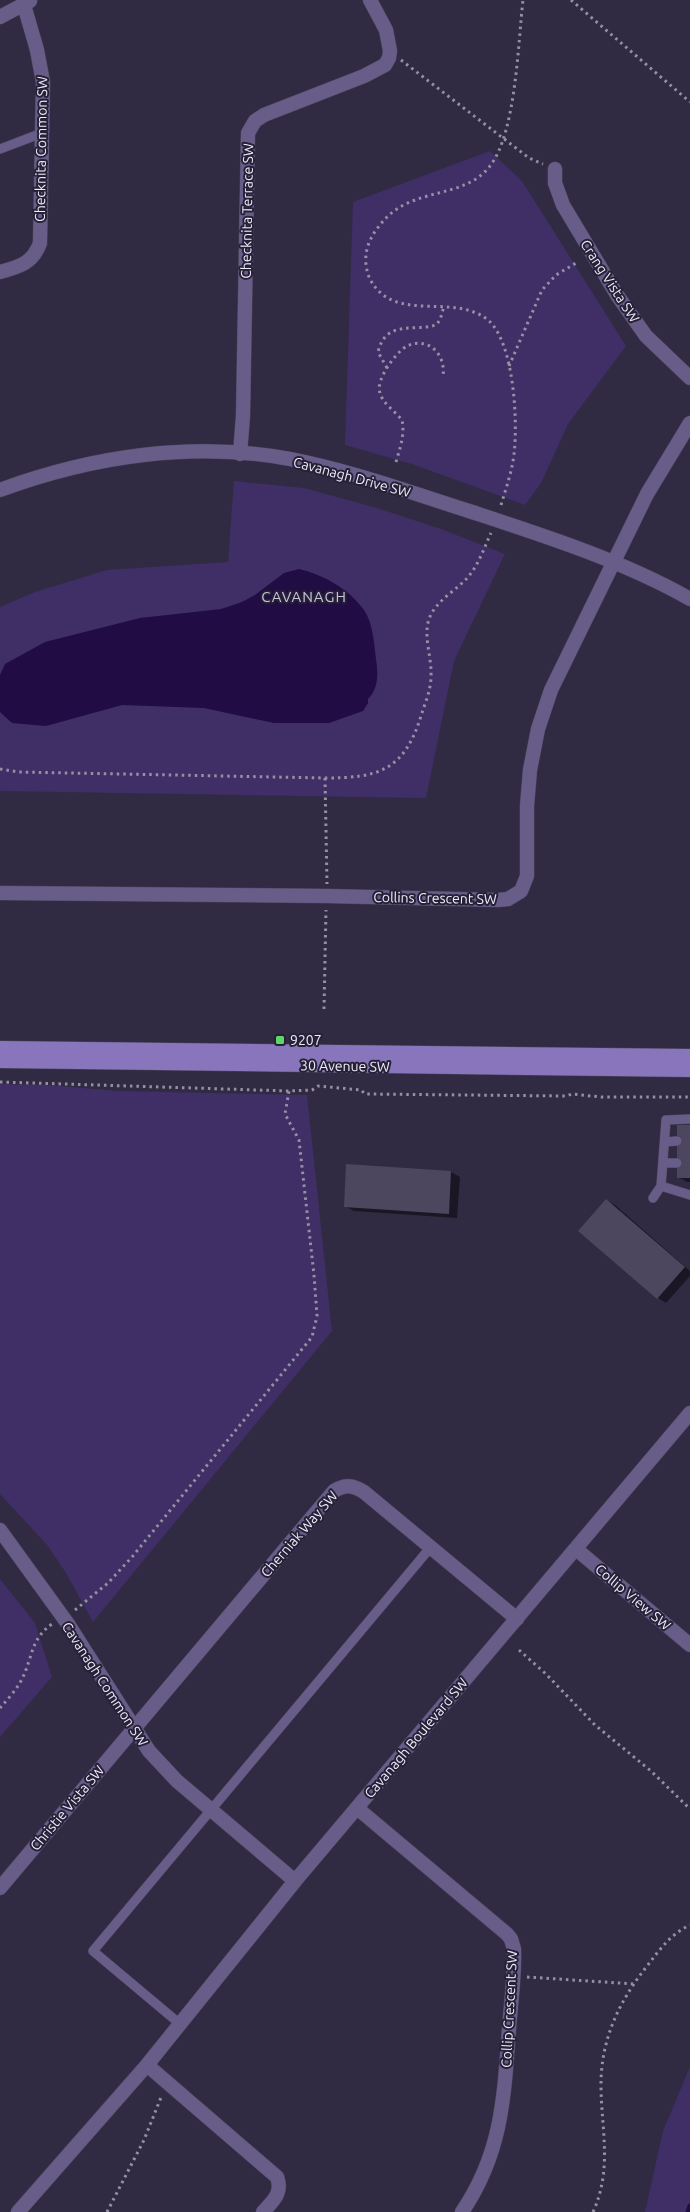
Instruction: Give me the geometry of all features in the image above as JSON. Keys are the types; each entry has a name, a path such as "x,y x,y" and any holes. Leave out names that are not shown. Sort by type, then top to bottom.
{"main road":[{"name":"30 Avenue SW","path":"0,1048 690,1056"},
{"name":"30 Avenue SW","path":"0,1061 690,1070"}],"street":[{"path":"370,0 386,30 390,50"},
{"path":"0,17 28,2"},
{"name":"Checknita Common SW","path":"0,272 26,263 37,251 40,244 42,72 28,2"},
{"name":"Checknita Terrace SW","path":"240,454 243,416 248,133 255,122 264,115 378,70 389,58 390,50"},
{"name":"Crang Vista SW","path":"555,169 555,183 563,205 617,295 646,336 690,378"},
{"path":"613,563 647,494 690,424"},
{"name":"Cavanagh Drive SW","path":"0,490 66,468 104,460 169,453 240,454 288,459 348,473 496,520 613,563 661,583 690,599"},
{"name":"Collins Crescent SW","path":"0,892 498,900 516,895 521,891 527,876 528,788 538,729 559,672 613,563"},
{"name":"Cavanagh Boulevard SW","path":"18,2212 147,2065 296,1881 690,1413"},
{"name":"Cherniak Way SW","path":"133,1728 334,1491 341,1486 356,1487 364,1492 517,1619"},
{"name":"Cavanagh Common SW","path":"0,1530 68,1624 148,1751 177,1781 296,1881"},
{"name":"Collip View SW","path":"576,1549 690,1645"},
{"name":"Christie Vista SW","path":"0,1888 133,1728"},
{"name":"Collip Crescent SW","path":"357,1808 507,1934 511,1939 514,1949 504,2089 498,2132 490,2158 476,2191 462,2212"},
{"path":"147,2065 278,2177 279,2194 263,2212"}],"lane":[{"path":"0,149 42,133"},
{"path":"653,1198 661,1186 666,1120 690,1120"},
{"path":"665,1142 677,1141"},
{"path":"663,1163 677,1163"},
{"path":"661,1186 690,1195"},
{"path":"180,2024 93,1950 430,1548"}],"path":[{"path":"501,505 509,480 516,432 508,367 502,339 496,328 486,319 470,312 444,306 413,306 386,298 376,290 368,275 365,256 372,234 384,218 400,205 419,197 467,184 480,176 490,166 500,150 510,116 523,0"},
{"path":"571,0 690,102"},
{"path":"390,50 529,158 555,169"},
{"path":"508,367 542,290 556,275 576,263"},
{"path":"387,368 378,352 383,340 404,327 436,325 440,320 444,306"},
{"path":"396,462 402,444 402,420 380,395 378,385 387,368 401,350 413,345 421,345 434,348 441,357 443,376"},
{"path":"0,769 19,772 326,778 357,778 373,775 397,760 407,747 417,728 430,688 431,668 427,644 429,619 440,603 468,577 478,562 491,532"},
{"path":"326,778 327,884"},
{"path":"324,1009 326,908"},
{"path":"0,1082 107,1084 138,1088 289,1091 312,1090 318,1086 361,1090 365,1094 566,1096 572,1094 601,1097 690,1097"},
{"path":"70,1612 108,1584 132,1557 312,1337 317,1316 314,1275 299,1140 285,1114 289,1091"},
{"path":"0,1708 24,1676 36,1640 54,1622"},
{"path":"520,1650 595,1725 651,1771 690,1809"},
{"path":"593,2212 602,2187 606,2163 601,2088 603,2058 609,2030 618,2010 634,1984 667,1941 680,1930 690,1925"},
{"path":"513,1976 634,1984"},
{"path":"107,2212 144,2140 164,2092"}],"shaded area":[{"path":"490,151 522,181 626,346 568,424 541,483 525,505 412,464 345,445 353,202"},
{"path":"234,481 304,488 377,508 441,529 505,554 454,661 426,798 0,791 0,607 35,592 107,570 228,562"},
{"path":"299,569 327,579 343,589 358,602 367,615 373,633 377,675 376,685 363,711 329,723 274,723 204,708 122,705 46,726 12,723 0,712 0,675 5,664 45,642 140,618 221,609 242,602 255,595 284,573"},
{"path":"0,1084 48,1085 118,1091 307,1095 332,1331 93,1622 66,1573 48,1546 0,1494"},
{"path":"0,1579 35,1623 52,1677 0,1737"},
{"path":"690,2067 690,2212 645,2212 663,2131"}],"building":[{"path":"677,1125 690,1125 690,1178 677,1178"},
{"path":"346,1164 451,1171 449,1214 344,1207"},
{"path":"606,1199 685,1267 657,1299 578,1231"}],"waterway":[{"path":"688,2212 690,2206"}],"place":[{"name":"9207","path":"280,1040"}],"district":[{"name":"CAVANAGH","path":"304,597"}]}
